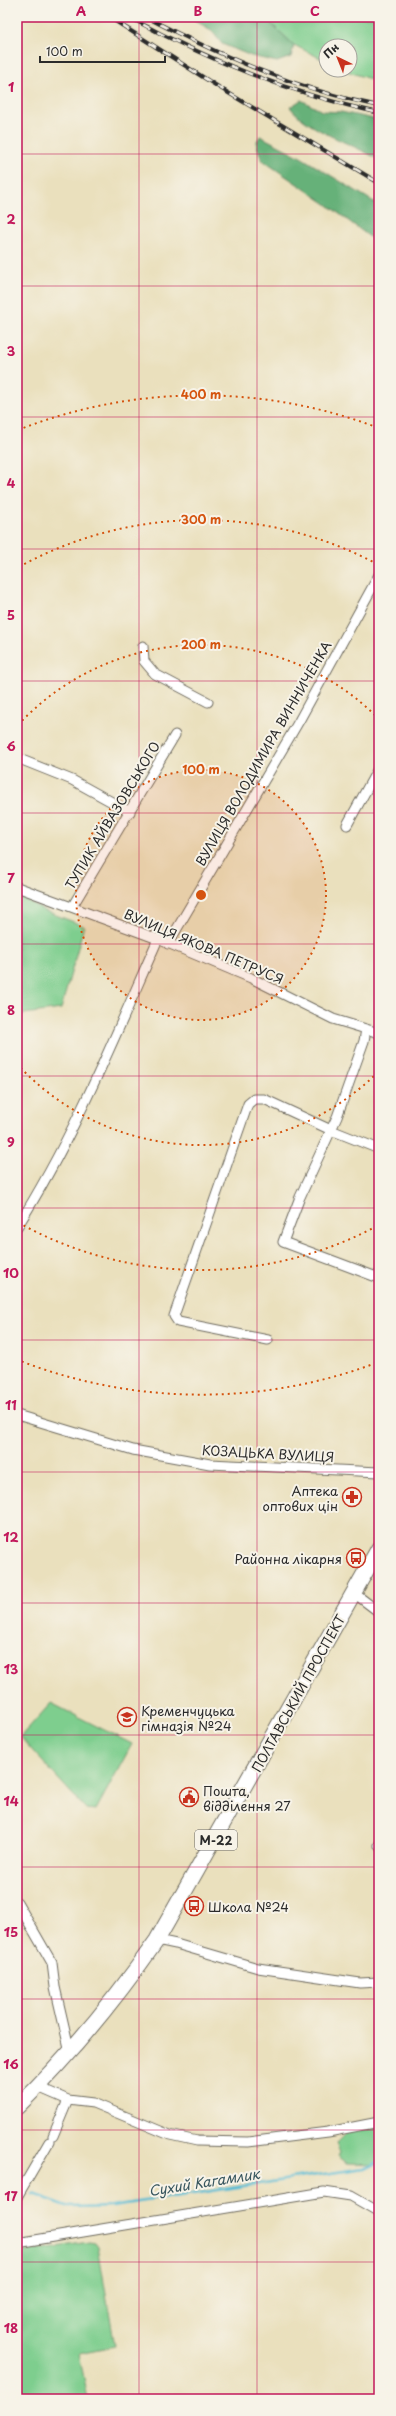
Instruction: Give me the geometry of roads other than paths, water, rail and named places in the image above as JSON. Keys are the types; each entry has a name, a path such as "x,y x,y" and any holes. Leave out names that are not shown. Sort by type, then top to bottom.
{"highway":[{"name":"ПОЛТАВСЬКИЙ ПРОСПЕКТ","path":"17,2107 38,2087 70,2052 124,1987 157,1940 379,1548"}],"street":[{"name":"ВУЛИЦЯ ВОЛОДИМИРА ВИННИЧЕНКА","path":"168,944 299,721 379,576"},
{"path":"143,646 144,661 155,674 208,702"},
{"name":"ТУПИК АЙВАЗОВСЬКОГО","path":"72,907 130,812 174,735"},
{"path":"17,758 72,780 130,812"},
{"path":"347,825 379,767"},
{"name":"ВУЛИЦЯ ЯКОВА ПЕТРУСЯ","path":"17,887 158,939 251,978 333,1019 379,1033"},
{"path":"17,1227 34,1200 85,1099 158,939"},
{"path":"366,1029 364,1041 331,1130 300,1198 283,1242 379,1278"},
{"path":"268,1340 178,1322 174,1316 248,1104 254,1099 264,1099 331,1130 379,1148"},
{"name":"КОЗАЦЬКА ВУЛИЦЯ","path":"17,1415 133,1450 187,1460 246,1467 379,1472"},
{"path":"354,1593 379,1612"},
{"path":"17,1902 52,1963 55,1988 70,2052"},
{"path":"157,1940 176,1944 258,1968 360,1983 379,1982"},
{"path":"38,2087 68,2100 94,2103 170,2135 197,2141 248,2142 328,2132 379,2122"},
{"path":"17,2197 51,2139 68,2100"},
{"path":"17,2244 324,2192 351,2196 379,2212"}],"waterway":[{"name":"Сухий Кагамлик","path":"33,2194 70,2207 112,2206 364,2168 379,2161"}],"railway":[{"path":"109,17 220,88 379,183"},
{"path":"129,17 190,48 251,74 313,96 379,113"},
{"path":"146,17 202,45 259,70 288,81 348,99 379,106"}],"place":[{"name":"Аптека оптових цін","path":"352,1497"},
{"name":"Районна лікарня","path":"356,1558"},
{"name":"Кременчуцька гімназія №24","path":"127,1717"},
{"name":"Пошта, відділення 27","path":"189,1797"},
{"name":"Школа №24","path":"194,1906"}]}
